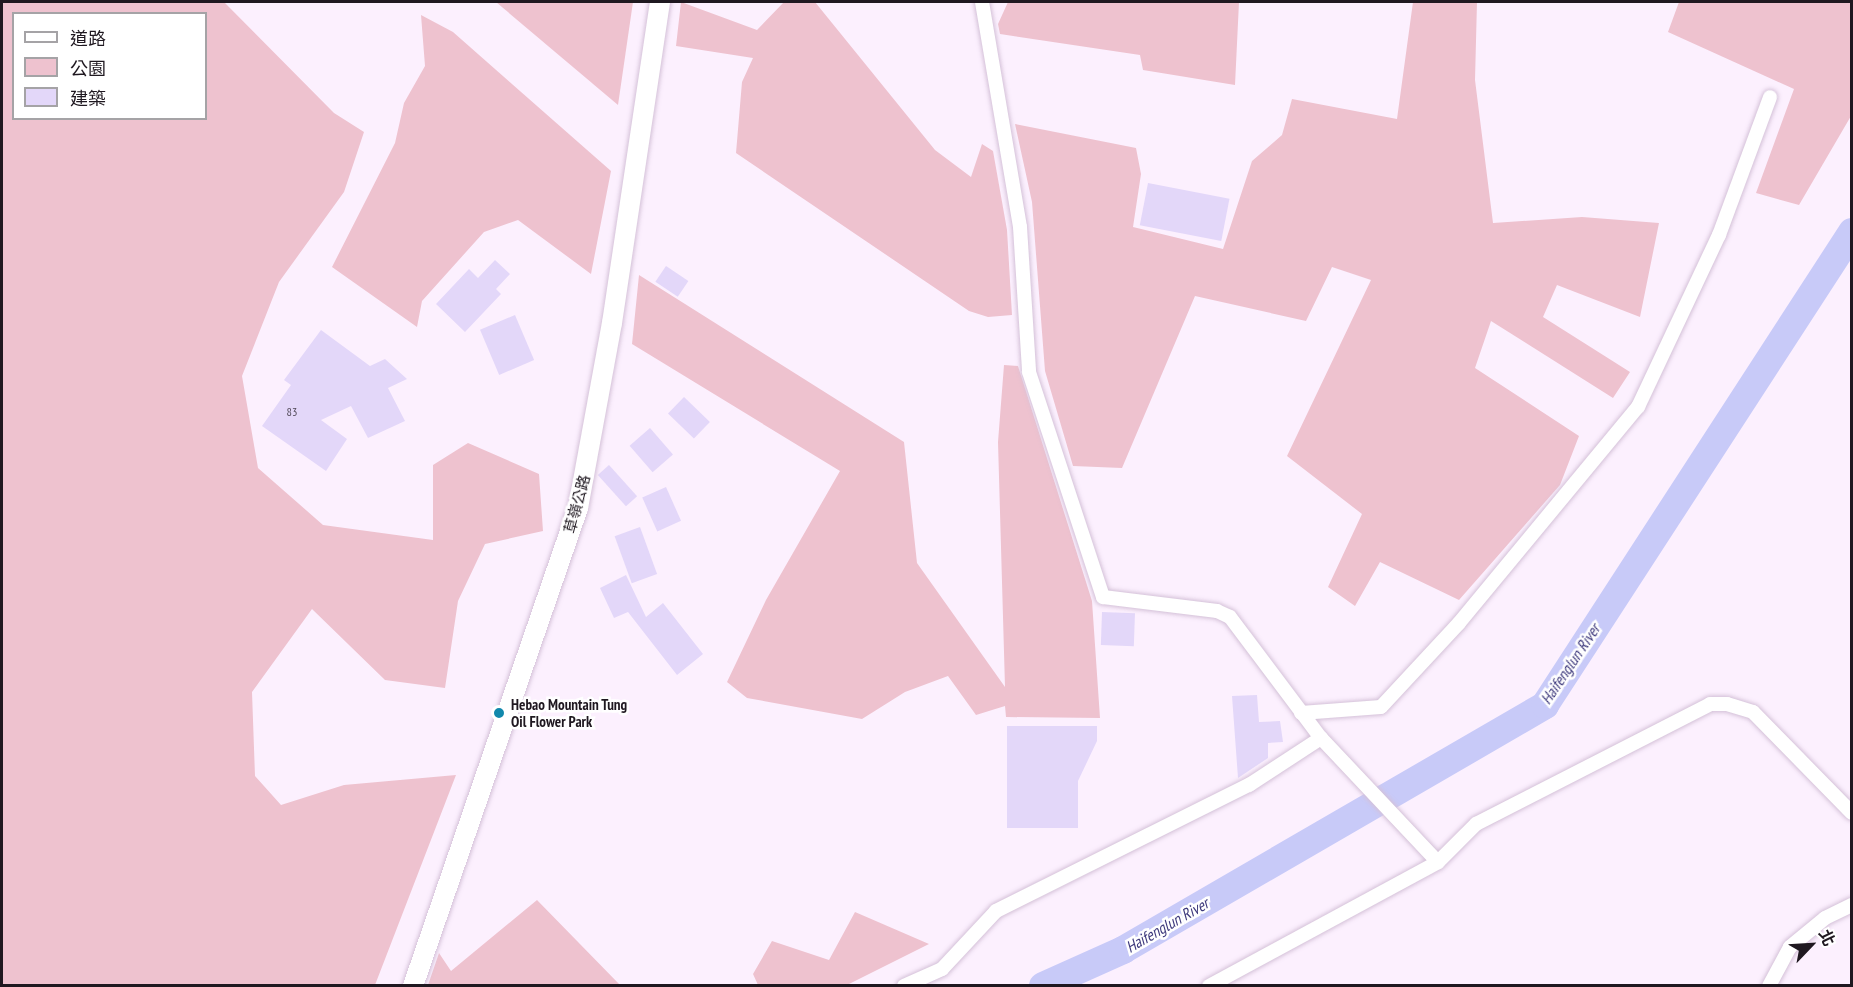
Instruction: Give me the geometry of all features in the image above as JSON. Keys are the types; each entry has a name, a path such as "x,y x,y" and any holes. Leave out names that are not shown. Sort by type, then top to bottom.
{"main road":[{"name":"草嶺公路","path":"413,986 578,508 612,323 660,2"}],"street":[{"path":"982,2 1020,227 1029,372 1099,589 1111,599 1218,610 1230,617 1321,738 1438,862"},
{"path":"1301,713 1381,707 1459,623 1638,407 1719,235 1770,97"},
{"path":"1209,986 1438,862 1476,824 1710,704 1727,704 1753,712 1851,813"},
{"path":"904,986 942,969 996,911 1249,785 1321,738"},
{"path":"1769,986 1790,947 1825,918 1851,905"}],"green space":[{"path":"2,2 224,2 334,113 364,132 344,192 279,282 242,376 258,468 323,525 433,540 433,465 468,443 539,474 543,531 485,544 458,601 445,688 385,680 312,609 252,692 255,776 281,805 344,785 456,775 375,985 2,985"},
{"path":"496,2 633,2 618,105"},
{"path":"681,2 757,30 784,2 815,2 935,150 971,177 982,144 993,151 1007,230 1012,315 988,317 969,311 736,153 742,82 753,58 676,46"},
{"path":"1008,2 1239,2 1235,85 1143,70 1140,55 1000,34 998,24"},
{"path":"1413,2 1477,2 1475,80 1493,223 1582,217 1659,223 1640,317 1557,285 1543,317 1630,372 1613,398 1491,321 1475,368 1579,436 1560,485 1459,600 1380,562 1355,606 1328,587 1362,514 1287,456 1371,280 1332,267 1306,321 1195,296 1122,468 1073,466 1045,371 1032,202 1015,124 1136,148 1141,174 1133,227 1223,249 1252,161 1282,135 1292,99 1397,119"},
{"path":"1679,2 1851,2 1851,116 1799,205 1756,193 1794,89 1668,32"},
{"path":"421,15 453,32 611,171 591,274 518,220 484,232 422,301 417,327 332,267 395,143 404,103 425,66"},
{"path":"639,275 904,442 917,563 1005,687 998,442 1004,365 1018,366 1092,601 1100,718 1006,717 1005,706 976,715 948,676 905,692 862,719 747,698 727,682 766,600 840,471 632,344"},
{"path":"537,900 620,985 428,985 439,953 451,971"},
{"path":"855,912 929,944 847,985 758,985 753,974 772,941 829,960"}],"building":[{"path":"1148,183 1229,199 1221,241 1140,225"},
{"path":"495,260 510,274 496,289 501,294 465,332 436,304 469,269 478,278"},
{"path":"666,266 688,281 678,297 655,282"},
{"path":"515,315 534,360 499,375 480,330"},
{"path":"321,330 370,366 385,359 407,379 388,388 405,421 368,438 351,406 321,420 347,439 326,471 262,426 291,385 284,380"},
{"path":"684,397 710,422 694,439 668,414"},
{"path":"650,428 673,454 653,472 630,446"},
{"path":"609,465 637,496 626,506 598,475"},
{"path":"666,487 681,521 657,531 642,498"},
{"path":"640,527 657,574 632,583 615,536"},
{"path":"626,575 646,617 663,603 703,654 677,675 628,612 614,618 600,588"},
{"path":"1102,612 1135,613 1134,646 1101,645"},
{"path":"1257,695 1259,722 1280,721 1283,742 1268,743 1268,758 1238,778 1232,696"},
{"path":"1007,726 1097,726 1097,741 1078,781 1078,828 1007,828"}],"waterway":[{"name":"Haifenglun River","path":"1043,986 1123,950 1545,705 1852,232"}],"place":[{"name":"Hebao Mountain Tung Oil Flower Park","path":"499,713"}]}
